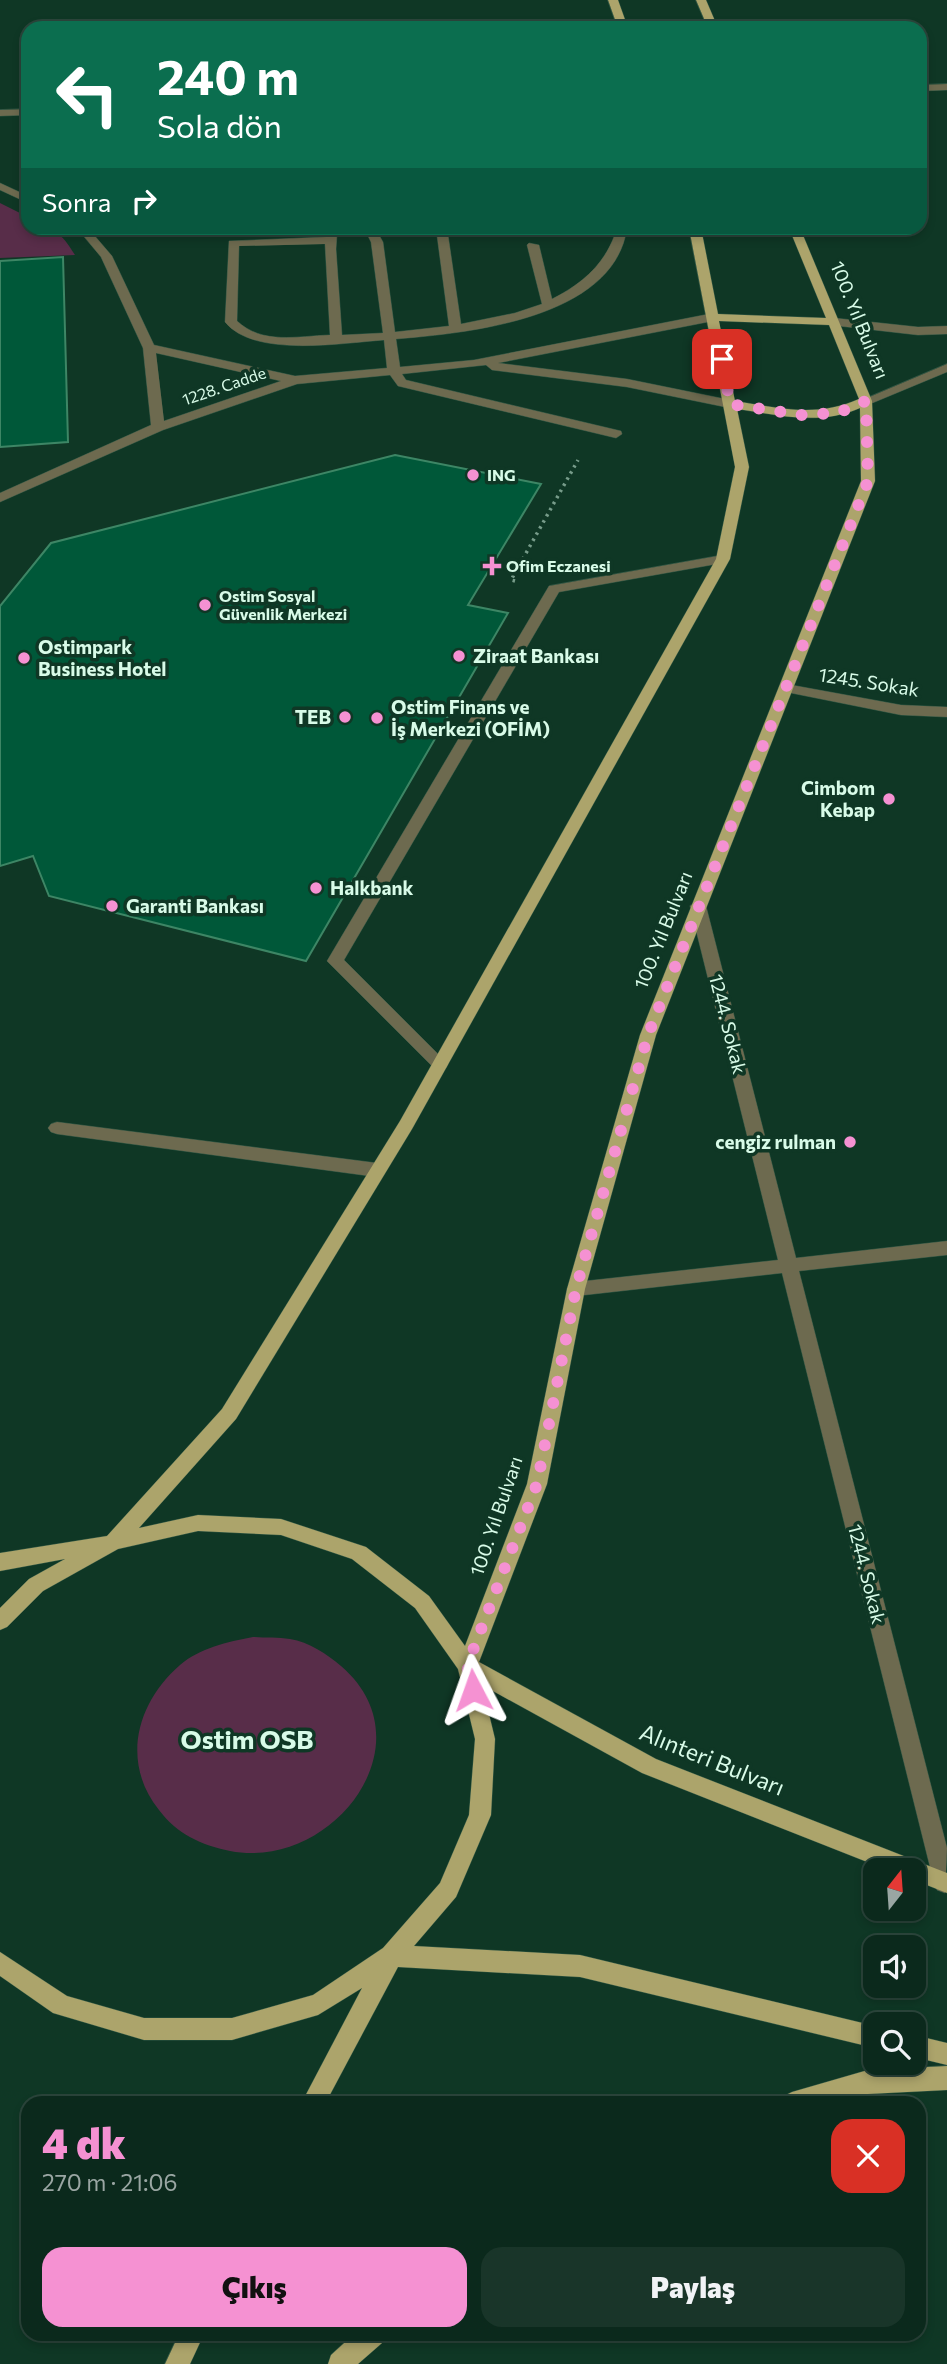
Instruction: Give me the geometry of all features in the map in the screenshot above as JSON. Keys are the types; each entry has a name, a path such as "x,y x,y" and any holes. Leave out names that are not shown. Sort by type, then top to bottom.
{"main road":[{"path":"612,0 620,21"},
{"path":"701,0 710,21"},
{"path":"0,1620 36,1584 114,1542 229,1414 440,1064 723,559 742,467 696,235"},
{"name":"100. Yıl Bulvarı","path":"467,1666 537,1484 576,1289 648,1035 868,481 866,401 799,235"},
{"path":"714,317 834,322"},
{"path":"730,404 801,415 838,413 866,401"},
{"path":"0,1562 114,1542 198,1523 281,1527 359,1553 422,1601 467,1666 485,1739 480,1815 448,1890 391,1956 316,2096"},
{"name":"Alınteri Bulvarı","path":"467,1666 649,1766 946,1883"},
{"path":"0,1963 61,2005 144,2029 232,2029 318,2004 391,1956 580,1966 863,2034"},
{"path":"926,2049 947,2054"},
{"path":"819,2096 867,2082 947,2078"},
{"path":"177,2364 188,2341"},
{"path":"340,2364 365,2341"}],"street":[{"path":"927,88 947,87"},
{"path":"0,113 21,112"},
{"path":"0,186 21,196"},
{"path":"88,235 106,256 149,348 158,427"},
{"path":"304,235 233,243 231,322 247,335 273,341 389,336 499,321 548,306 573,294 597,273 614,250 619,235"},
{"path":"330,235 336,338"},
{"path":"372,235 377,242 394,372 402,383 616,434"},
{"path":"442,235 455,327"},
{"path":"533,245 548,306"},
{"name":"1228. Cadde","path":"0,498 158,427 295,380 474,364 714,317"},
{"path":"834,322 918,331 947,330"},
{"path":"149,348 295,380"},
{"name":"1228. Cadde","path":"474,364 627,383 730,404"},
{"path":"866,401 947,368"},
{"path":"440,1064 335,961 554,589 723,559"},
{"name":"1245. Sokak","path":"786,688 901,710 947,712"},
{"name":"1244. Sokak","path":"698,906 946,1883"},
{"path":"57,1128 377,1170"},
{"path":"576,1289 947,1248"}],"path":[{"path":"554,589 511,580 596,429"}],"shaded area":[{"path":"0,203 21,214 21,235 59,235 75,255 0,258"},
{"path":"253,1637 297,1641 330,1657 341,1666 366,1697 376,1730 372,1764 358,1795 334,1822 303,1841 268,1852 230,1851 200,1842 174,1826 147,1792 137,1753 144,1715 165,1680 180,1665 205,1650"}],"building":[{"path":"63,257 68,442 0,447 0,261"},
{"name":"Ostim Finans ve İş Merkezi (OFİM)","path":"395,455 541,484 468,605 508,613 306,961 49,896 33,856 0,866 0,606 51,543"}],"place":[{"name":"ING","path":"473,475"},
{"name":"Ofim Eczanesi","path":"492,566"},
{"name":"Ostim Sosyal Güvenlik Merkezi","path":"205,605"},
{"name":"Ziraat Bankası","path":"459,656"},
{"name":"Ostimpark Business Hotel","path":"24,658"},
{"name":"TEB","path":"345,717"},
{"name":"Ostim Finans ve İş Merkezi (OFİM)","path":"377,718"},
{"name":"Cimbom Kebap","path":"889,799"},
{"name":"Halkbank","path":"316,888"},
{"name":"Garanti Bankası","path":"112,906"},
{"name":"cengiz rulman","path":"850,1142"}],"district":[{"name":"Ostim OSB","path":"247,1740"}],"route":[{"path":"473,1690 467,1666 537,1484 576,1289 648,1035 868,481 866,401 838,413 801,415 765,412 730,404 722,359"}]}
